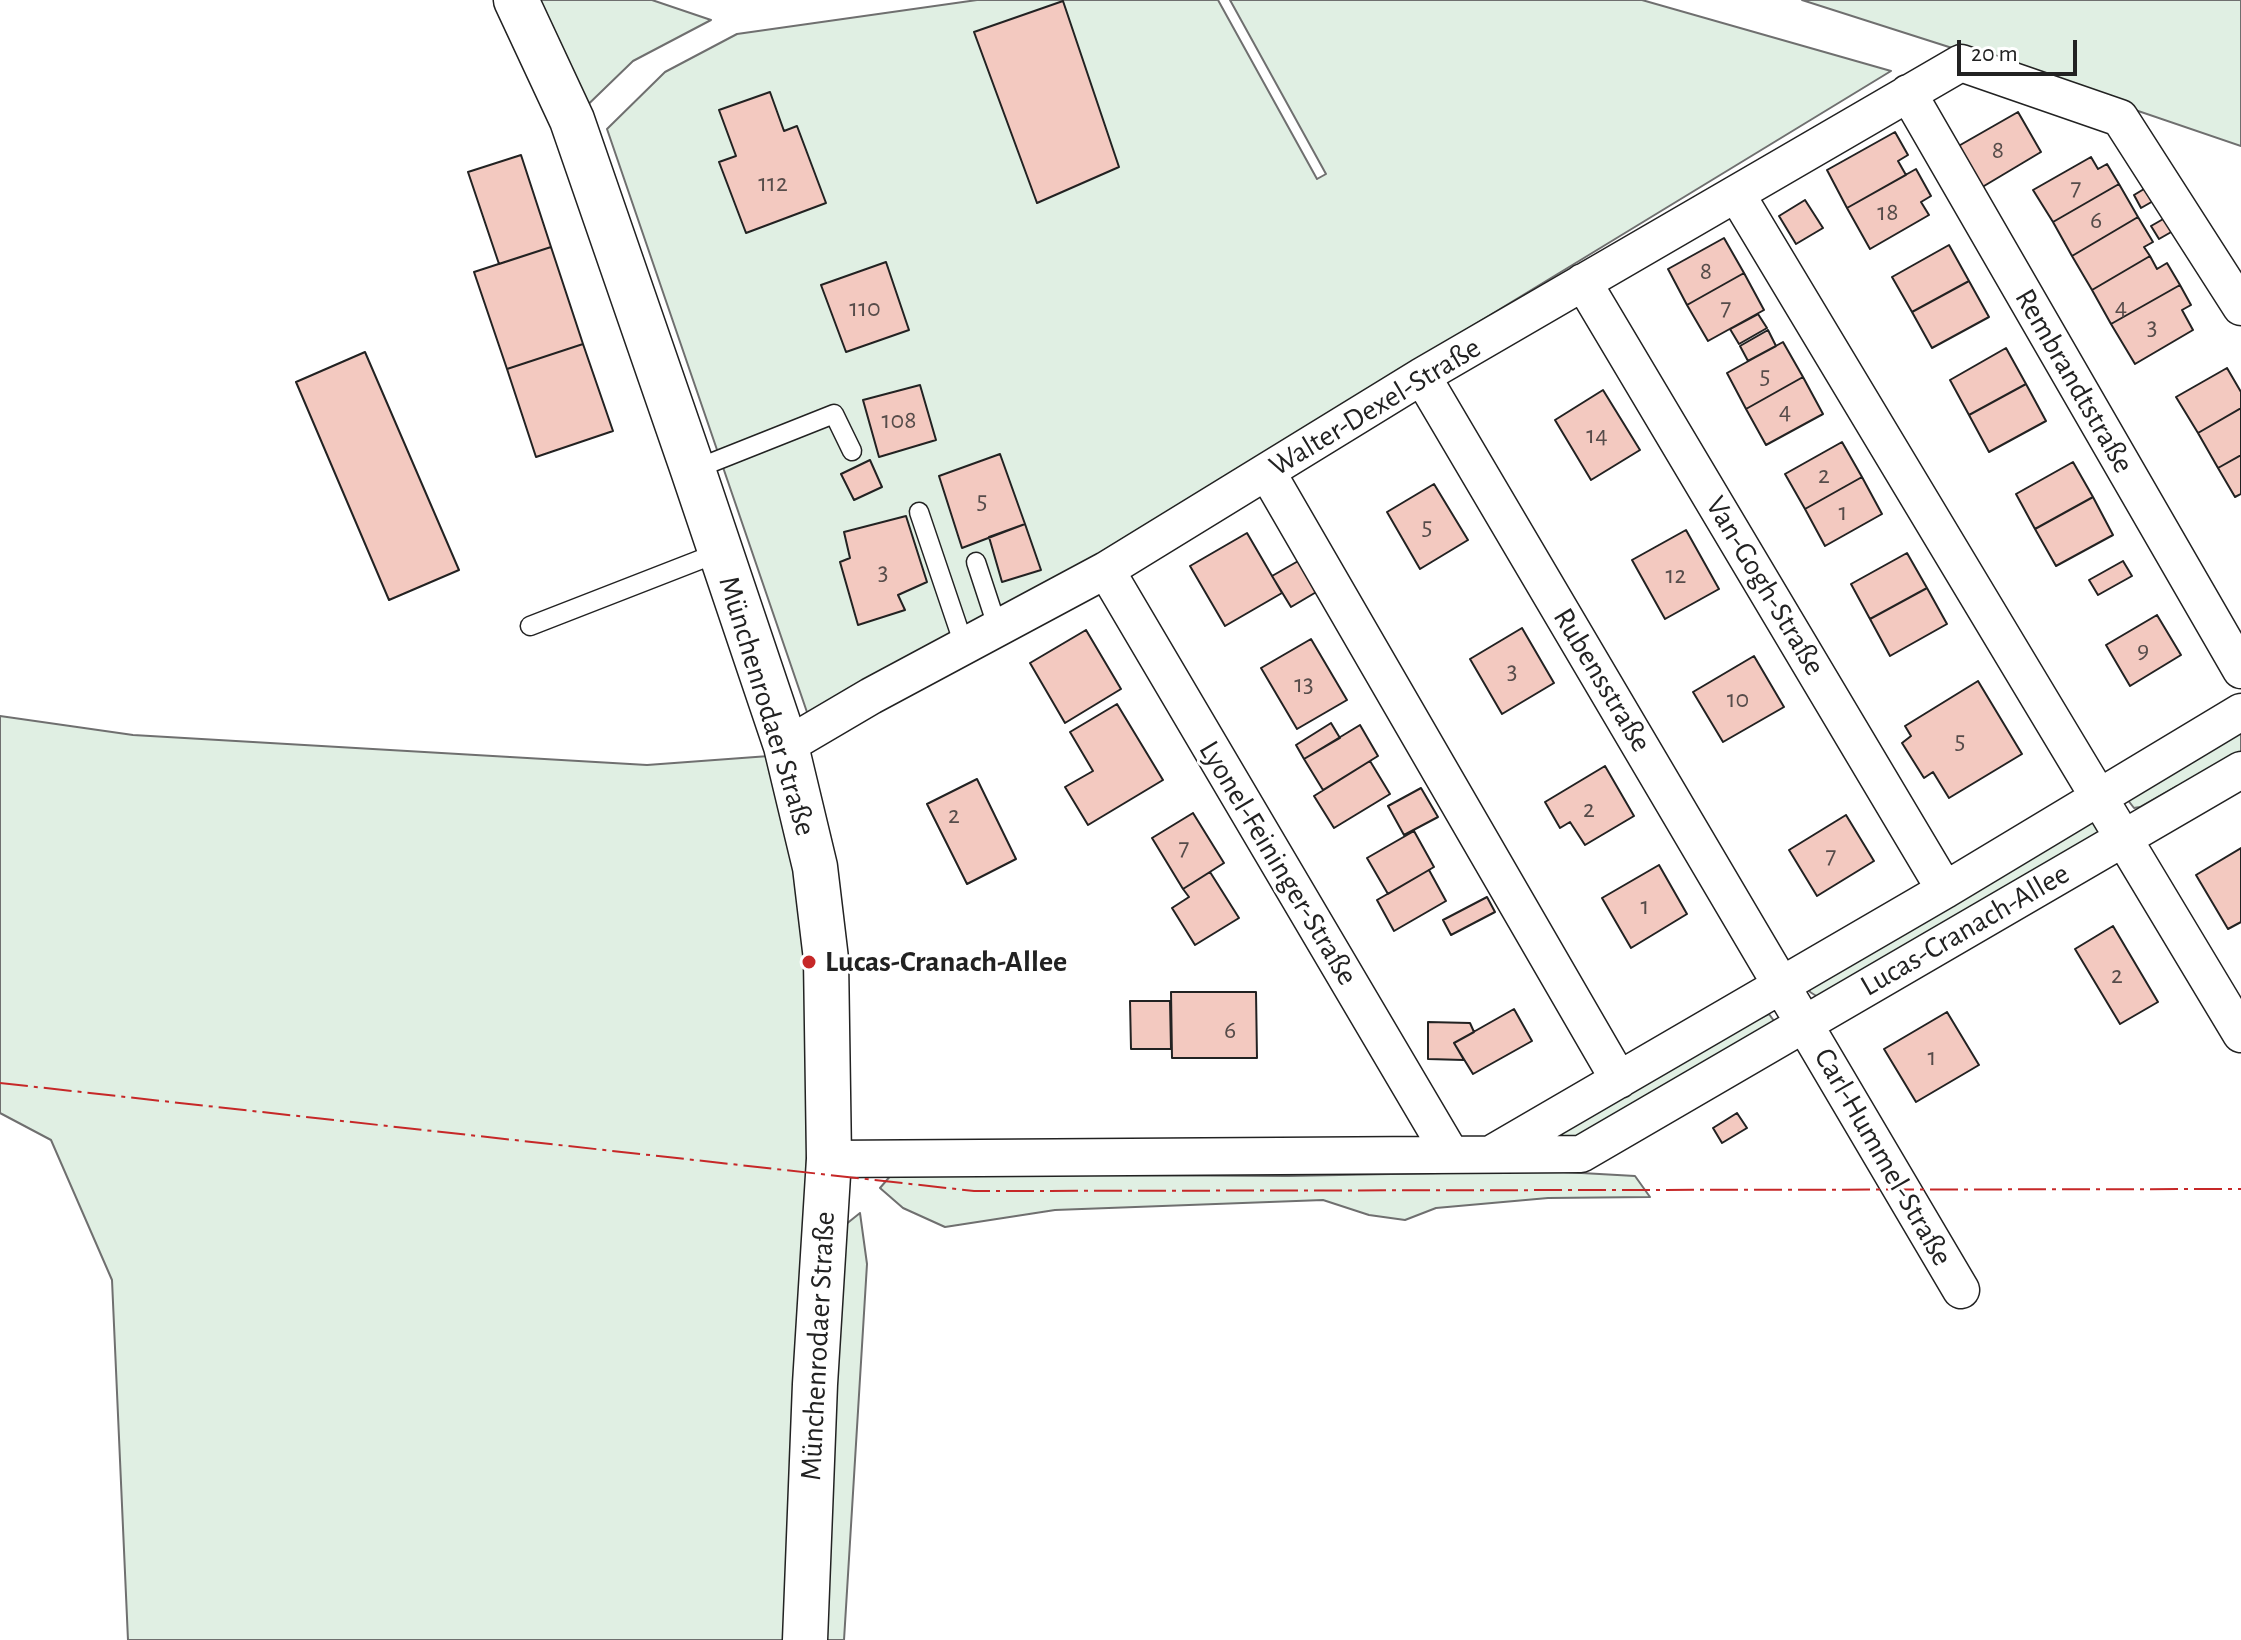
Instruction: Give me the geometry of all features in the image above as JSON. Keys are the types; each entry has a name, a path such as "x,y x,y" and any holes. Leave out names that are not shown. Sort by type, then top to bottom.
{"street":[{"name":"Münchenrodaer Straße","path":"516,0 572,120 693,470 786,746 815,867 826,959 829,1159 815,1384 805,1640"},
{"name":"Walter-Dexel-Straße","path":"786,746 871,696 1106,570 1422,376 1961,63 2120,118 2241,307"},
{"name":"Rembrandtstraße","path":"1908,93 2241,670"},
{"path":"1737,195 2241,1034"},
{"name":"Van-Gogh-Straße","path":"1583,282 1945,890"},
{"name":"Rubensstraße","path":"1422,376 1782,983"},
{"path":"1267,472 1619,1080"},
{"name":"Lyonel-Feininger-Straße","path":"1106,570 1451,1155"},
{"name":"Lucas-Cranach-Allee","path":"1490,1154 1945,890 2241,712"},
{"name":"Lucas-Cranach-Allee","path":"829,1159 1581,1154 2241,770"},
{"path":"1782,983 1805,1023"},
{"name":"Carl-Hummel-Straße","path":"1805,1023 1961,1290"}],"lane":[{"path":"693,470 834,414 852,451"},
{"path":"919,512 965,648"},
{"path":"530,626 720,552"},
{"path":"976,562 998,629"}],"green space":[{"path":"516,0 652,0 711,20 633,61 572,120"},
{"path":"977,0 1218,0 1317,179 1326,174 1230,0 1642,0 1891,71 1009,608 809,718 607,129 665,72 737,34"},
{"path":"1802,0 2241,0 2241,146 1974,55"},
{"path":"0,716 133,735 647,765 769,756 799,870 805,952 807,1152 788,1640 128,1640 112,1280 51,1140 0,1113"},
{"path":"2241,726 2241,756 2182,790 2177,786 2140,807 2134,808 2127,799"},
{"path":"2088,821 2097,824 2102,832 1818,997 1810,992 1808,986"},
{"path":"1769,1014 1774,1021 1588,1137 1536,1138 1722,1036"},
{"path":"1546,1171 1635,1176 1650,1197 1548,1198 1436,1208 1405,1220 1369,1215 1323,1200 1055,1210 945,1227 903,1208 880,1188 892,1174 1288,1176"},
{"path":"860,1213 867,1264 844,1640 822,1640 840,1229"}],"building":[{"path":"1063,1 1119,167 1037,203 974,32"},
{"path":"770,92 784,131 797,126 826,203 746,233 719,162 736,156 719,110"},
{"path":"2018,112 2041,152 1979,189 1955,148"},
{"path":"1895,132 1908,155 1898,161 1906,175 1847,208 1827,170"},
{"path":"521,155 551,247 499,264 468,172"},
{"path":"2091,157 2098,169 2107,164 2119,184 2053,222 2033,190"},
{"path":"1916,169 1931,196 1921,202 1929,215 1870,249 1847,208"},
{"path":"2154,183 2162,196 2141,208 2134,195"},
{"path":"2119,184 2138,217 2072,256 2053,222"},
{"path":"1805,200 1823,228 1796,244 1779,216"},
{"path":"2172,214 2180,227 2159,239 2151,226"},
{"path":"2138,217 2153,242 2144,247 2150,256 2092,290 2072,256"},
{"path":"1724,238 1744,273 1687,305 1668,269"},
{"path":"1949,245 1969,281 1912,312 1892,277"},
{"path":"551,247 583,344 507,369 474,272"},
{"path":"2150,256 2157,269 2167,263 2180,285 2111,324 2092,290"},
{"path":"886,262 909,330 846,352 821,285"},
{"path":"1744,273 1764,310 1708,341 1687,305"},
{"path":"1969,281 1989,317 1932,348 1912,312"},
{"path":"2180,285 2191,305 2182,310 2193,330 2135,364 2111,324"},
{"path":"1758,314 1767,328 1739,344 1730,329"},
{"path":"1768,330 1776,346 1748,361 1740,346"},
{"path":"1783,342 1803,377 1746,409 1727,373"},
{"path":"583,344 613,431 536,457 507,369"},
{"path":"2006,348 2026,384 1969,415 1950,380"},
{"path":"365,352 459,570 389,600 296,382"},
{"path":"2227,368 2241,392 2241,408 2198,433 2176,397"},
{"path":"1803,377 1823,414 1766,445 1746,409"},
{"path":"2026,384 2046,421 1989,452 1969,415"},
{"path":"920,385 936,440 879,457 863,400"},
{"path":"1603,390 1640,450 1591,480 1555,420"},
{"path":"2241,408 2241,455 2218,468 2198,433"},
{"path":"1842,442 1862,477 1805,509 1785,474"},
{"path":"1000,454 1025,524 962,548 939,476"},
{"path":"2241,455 2241,494 2235,497 2218,468"},
{"path":"870,460 882,487 854,500 841,474"},
{"path":"2073,462 2093,497 2035,529 2016,494"},
{"path":"1862,477 1882,514 1825,546 1805,509"},
{"path":"1434,484 1468,540 1420,569 1387,512"},
{"path":"2093,497 2113,535 2056,566 2035,529"},
{"path":"906,516 927,582 898,595 905,610 858,625 840,562 850,558 844,532"},
{"path":"1025,524 1041,570 1002,582 989,537"},
{"path":"1686,530 1719,589 1665,619 1632,560"},
{"path":"1247,533 1282,593 1225,626 1190,566"},
{"path":"1907,553 1927,588 1870,619 1851,584"},
{"path":"1300,560 1318,591 1291,607 1272,576"},
{"path":"2123,561 2132,576 2098,595 2089,580"},
{"path":"1927,588 1947,624 1890,656 1870,619"},
{"path":"2157,615 2181,655 2130,686 2106,645"},
{"path":"1522,628 1554,683 1502,714 1470,659"},
{"path":"1086,630 1121,689 1065,723 1030,663"},
{"path":"1311,639 1347,700 1297,729 1261,668"},
{"path":"1754,656 1784,707 1723,742 1693,692"},
{"path":"1978,681 2022,754 1949,798 1933,772 1924,778 1902,743 1911,736 1905,726"},
{"path":"1117,704 1163,780 1088,825 1065,787 1093,771 1070,732"},
{"path":"1331,723 1340,738 1304,759 1296,745"},
{"path":"1360,725 1378,756 1323,790 1304,759"},
{"path":"1370,761 1390,794 1334,828 1314,796"},
{"path":"1605,766 1634,816 1585,845 1570,822 1560,828 1545,802"},
{"path":"977,779 1016,859 967,884 927,804"},
{"path":"1421,788 1438,817 1404,835 1388,806"},
{"path":"1193,813 1224,863 1183,889 1152,838"},
{"path":"1846,815 1874,861 1817,896 1789,850"},
{"path":"1414,831 1434,867 1388,894 1367,858"},
{"path":"2241,848 2241,922 2228,929 2196,875"},
{"path":"1659,865 1687,914 1631,948 1602,898"},
{"path":"1429,870 1446,901 1394,931 1377,900"},
{"path":"1210,872 1239,918 1195,945 1172,908 1189,897 1183,889"},
{"path":"1487,897 1495,912 1451,935 1443,920"},
{"path":"2113,926 2158,1002 2120,1024 2075,949"},
{"path":"1171,992 1256,992 1257,1058 1172,1058"},
{"path":"1130,1001 1170,1001 1171,1049 1131,1049"},
{"path":"1514,1009 1532,1041 1473,1074 1454,1043"},
{"path":"1947,1012 1979,1065 1916,1102 1884,1049"},
{"path":"1428,1022 1470,1023 1474,1032 1454,1043 1464,1060 1428,1059"},
{"path":"1737,1113 1747,1128 1722,1143 1713,1128"}],"power":[{"path":"0,1083 974,1191 2241,1189"}],"place":[{"name":"Lucas-Cranach-Allee","path":"809,962"}]}
